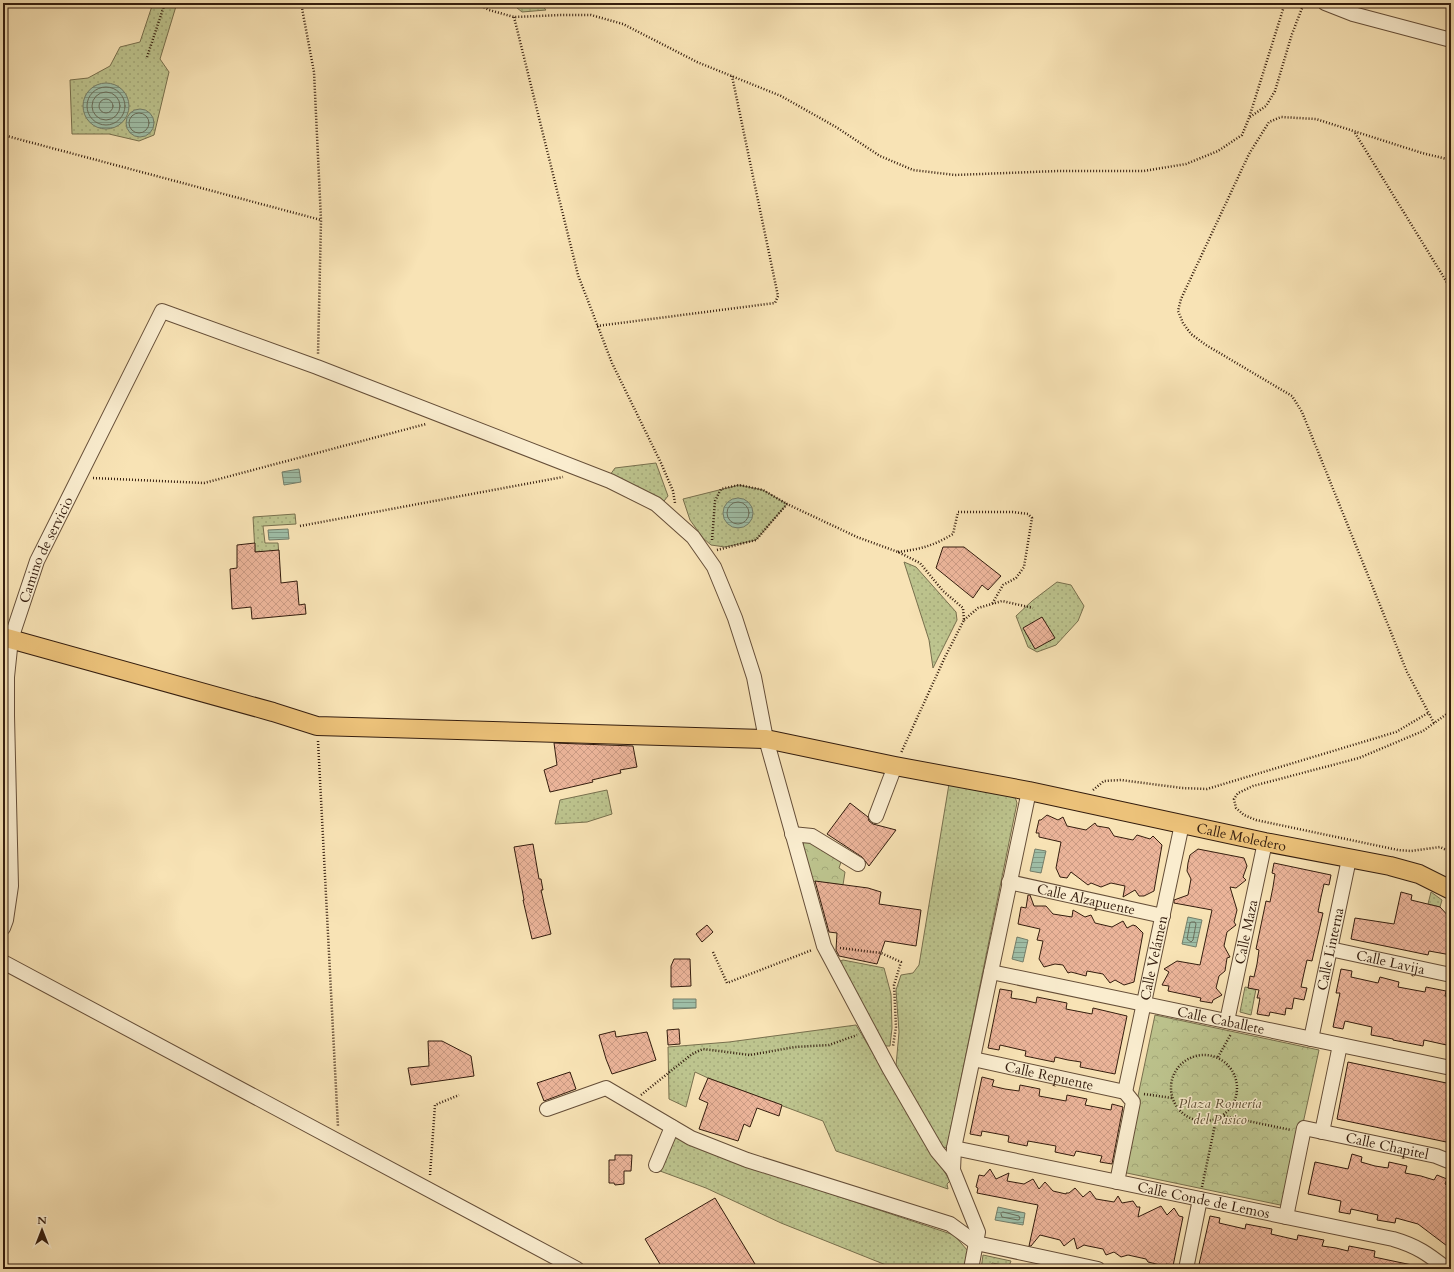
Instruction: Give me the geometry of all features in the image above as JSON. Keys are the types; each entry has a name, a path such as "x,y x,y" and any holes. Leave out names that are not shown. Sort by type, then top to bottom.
{"main road":[{"name":"Calle Moledero","path":"7,638 273,712 317,726 766,739 895,766 1029,791 1266,842 1390,866 1419,874 1451,890"}],"street":[{"path":"1325,3 1354,14 1451,40"},
{"name":"Camino de servicio","path":"3,928 6,920 11,886 7,723 7,638 37,561 162,311 317,367"},
{"path":"317,367 610,481 656,504 693,537 714,567 735,618 754,676 766,739 824,946 889,1068 937,1151 953,1170 978,1232 971,1269"},
{"path":"876,816 895,766"},
{"path":"953,1170 954,1148 1029,791"},
{"name":"Calle Velámen","path":"1125,1092 1145,1004 1182,824"},
{"path":"792,834 812,836 858,864"},
{"name":"Calle Maza","path":"1229,1025 1266,842"},
{"name":"Calle Linterna","path":"1311,1039 1349,859"},
{"name":"Calle Alzapuente","path":"1010,882 1163,916"},
{"name":"Calle Lavija","path":"1330,949 1451,975"},
{"path":"3,962 577,1269"},
{"name":"Calle Caballete","path":"991,972 1145,1004 1229,1025 1311,1039 1451,1068"},
{"path":"1322,1132 1340,1045"},
{"name":"Calle Repuente","path":"973,1059 1125,1092"},
{"path":"547,1109 606,1088 691,1138 747,1160 950,1224 976,1243 1098,1269"},
{"path":"1117,1182 1134,1102 1125,1092"},
{"path":"656,1165 672,1127"},
{"name":"Calle Chapitel","path":"1303,1132 1304,1128 1436,1156 1451,1162"},
{"path":"1286,1217 1303,1132"},
{"name":"Calle Conde de Lemos","path":"954,1148 1117,1182 1201,1195 1286,1217 1410,1244 1426,1253 1447,1269"},
{"path":"1186,1269 1201,1195"}],"path":[{"path":"147,57 165,3"},
{"path":"301,3 314,72 322,220 317,367"},
{"path":"476,3 489,10 514,18 590,15 623,24 697,62 781,96 836,127 880,156 914,170 954,176 1058,171 1144,171 1186,164 1218,151 1242,135 1249,118 1286,3"},
{"path":"1249,118 1266,106 1275,91 1292,34 1304,3"},
{"path":"514,18 578,275 612,362 673,491 676,507 675,521"},
{"path":"598,326 775,304 778,296 732,76"},
{"path":"1434,723 1407,672 1302,412 1292,396 1206,345 1191,334 1182,323 1178,311 1181,299 1249,154 1269,122 1281,117 1316,119 1422,153 1451,160"},
{"path":"1354,132 1451,289"},
{"path":"3,135 322,220"},
{"path":"78,477 204,483 447,418"},
{"path":"300,526 565,477"},
{"path":"705,555 711,545 715,502 721,489 739,485 763,490 787,504 858,537 898,552 920,563 943,591 963,608 964,620"},
{"path":"705,555 725,547 756,540 787,504"},
{"path":"898,552 937,544 953,534 958,512 1013,512 1028,514 1032,518 1024,567 1016,578 1003,585 992,604"},
{"path":"895,766 945,657 964,620 978,608 1002,602 1034,608"},
{"path":"1451,711 1422,731 1359,758 1253,786 1238,793 1234,799 1236,808 1244,815 1256,820 1398,850 1411,851 1440,847 1451,852"},
{"path":"1089,804 1093,789 1104,781 1121,780 1182,788 1207,789 1396,732 1428,714"},
{"path":"317,726 339,1142"},
{"path":"713,952 727,984 824,946 881,953 902,962 894,985 896,1027 889,1068"},
{"path":"1218,1057 1230,1037 1229,1025"},
{"path":"631,1102 692,1054 703,1049 750,1055 795,1047 829,1045 869,1030"},
{"path":"1205,1054 1218,1057 1227,1064 1234,1073 1238,1084 1237,1095 1233,1106 1224,1116 1216,1120 1202,1122 1189,1118 1178,1110 1172,1098 1170,1085 1174,1073 1182,1063 1193,1056 1205,1054"},
{"path":"1140,1093 1172,1098"},
{"path":"428,1190 435,1105 459,1095"},
{"path":"1224,1116 1303,1132"},
{"path":"1201,1195 1216,1120"}],"green space":[{"path":"153,3 177,3 160,59 169,72 154,135 139,141 109,134 72,134 70,80 88,78 110,66 120,47 140,42"},
{"path":"511,3 540,3 546,10 522,12"},
{"path":"656,463 668,496 664,501 610,475 615,468"},
{"path":"739,485 763,490 787,504 756,540 725,547 711,545 703,538 690,520 683,499"},
{"path":"295,514 296,524 263,526 265,543 278,543 279,555 261,556 260,551 255,552 253,517"},
{"path":"904,562 916,567 956,612 957,620 933,668 929,640"},
{"path":"1057,582 1071,585 1084,606 1078,621 1056,645 1037,652 1028,647 1016,616 1032,601"},
{"path":"949,784 1014,794 1017,803 947,1148 940,1146 896,1066 899,1032 896,990 901,975 913,973 919,965"},
{"path":"607,790 612,814 587,822 555,824 560,800"},
{"path":"804,841 810,841 842,859 839,868 845,872 843,885 811,881 803,846"},
{"path":"1431,892 1442,900 1440,907 1428,904"},
{"path":"843,960 884,968 891,994 892,1028 890,1046 882,1046 838,962"},
{"path":"1245,987 1256,989 1251,1015 1240,1012"},
{"name":"Plaza Romería del Pasico","path":"1155,1015 1319,1050 1285,1206 1122,1172"},
{"path":"856,1025 950,1181 947,1184 948,1189 836,1151 823,1121 695,1072 686,1107 669,1099 668,1047 729,1042"},
{"path":"675,1137 688,1144 741,1164 954,1235 968,1251 963,1269 896,1269 781,1223 706,1188 660,1171"},
{"path":"983,1255 1011,1261 1009,1266 992,1263 991,1269 981,1269"}],"water":[{"path":"106,83 119,87 125,93 129,106 125,119 119,125 106,129 93,125 87,119 83,106 87,93 93,87"},
{"path":"140,109 150,113 154,123 150,133 140,137 130,133 126,123 130,113"},
{"path":"299,469 301,482 284,485 282,472"},
{"path":"738,498 749,502 753,513 749,524 738,528 727,524 723,513 727,502"},
{"path":"288,529 289,539 269,540 268,530"},
{"path":"1035,849 1046,851 1041,873 1030,871"},
{"path":"1188,917 1202,920 1196,947 1182,944"},
{"path":"1017,937 1028,940 1023,962 1012,959"},
{"path":"673,999 696,999 696,1008 673,1009"},
{"path":"998,1207 1025,1213 1023,1225 995,1220"}],"building":[{"path":"255,543 255,552 279,550 281,583 297,581 299,605 305,604 306,614 252,619 251,607 232,609 230,569 237,568 237,545"},
{"path":"943,547 964,547 1001,576 988,590 982,585 973,598 936,568"},
{"path":"1042,617 1055,638 1035,649 1023,628"},
{"path":"554,743 633,746 637,767 620,770 621,773 592,780 593,782 550,792 544,770 557,765"},
{"path":"850,803 868,817 869,821 873,824 896,830 869,866 862,857 827,834"},
{"path":"1047,815 1058,820 1063,817 1067,826 1086,830 1095,823 1097,826 1109,828 1114,836 1133,840 1137,835 1150,839 1153,836 1162,845 1154,891 1144,896 1139,896 1135,890 1123,897 1125,886 1111,883 1101,887 1091,883 1088,885 1071,872 1067,878 1060,877 1056,868 1061,842 1039,837 1039,833 1036,833 1039,820"},
{"path":"533,844 551,934 532,939 523,900 514,847"},
{"path":"1198,849 1244,858 1247,866 1243,877 1246,880 1236,888 1230,887 1237,910 1234,922 1236,925 1227,932 1224,946 1230,957 1227,958 1225,971 1219,976 1216,988 1222,995 1213,1000 1212,1003 1200,1001 1201,998 1168,991 1169,986 1162,985 1169,972 1164,969 1177,961 1200,965 1212,910 1174,903 1174,900 1188,895 1191,879 1187,871 1188,863 1190,855"},
{"path":"1274,863 1331,875 1329,885 1324,884 1321,897 1318,912 1323,913 1312,961 1307,960 1304,973 1301,987 1307,988 1304,1000 1294,998 1292,1009 1286,1008 1285,1015 1270,1012 1269,1016 1257,1014 1260,998 1257,998 1259,990 1248,988 1250,976 1254,977 1257,964 1259,950 1256,949 1266,901 1270,902 1275,874 1272,873"},
{"path":"815,881 868,888 881,892 879,904 921,910 916,946 885,941 877,964 839,956 836,950 837,933 829,932"},
{"path":"1401,892 1412,895 1411,900 1440,907 1451,919 1451,955 1429,951 1428,955 1351,939 1355,918 1394,924"},
{"path":"1028,895 1030,895 1034,906 1046,906 1053,914 1072,917 1073,910 1085,917 1091,915 1095,923 1112,927 1123,921 1127,928 1133,925 1136,926 1143,933 1134,982 1124,985 1115,980 1110,983 1103,974 1087,971 1086,976 1071,972 1068,973 1063,965 1055,964 1044,967 1039,959 1043,941 1037,940 1040,929 1018,924 1021,907 1026,908"},
{"path":"707,925 713,932 702,942 696,934"},
{"path":"674,959 690,959 691,986 671,987 671,966"},
{"path":"1341,969 1352,971 1351,977 1378,983 1380,977 1399,982 1398,987 1425,992 1426,987 1446,991 1445,996 1451,998 1451,1046 1424,1040 1423,1046 1371,1035 1372,1027 1345,1021 1343,1029 1333,1027 1340,993 1336,993"},
{"path":"1000,989 1012,991 1011,998 1036,1003 1037,997 1067,1003 1066,1009 1092,1014 1093,1008 1127,1016 1115,1074 1080,1067 1081,1062 1055,1057 1054,1062 1025,1056 1026,1051 1000,1045 999,1050 988,1048"},
{"path":"679,1029 680,1044 668,1045 667,1030"},
{"path":"615,1031 616,1037 647,1032 656,1060 612,1074 599,1035"},
{"path":"428,1041 442,1041 471,1056 474,1076 411,1085 408,1068 429,1066"},
{"path":"1348,1062 1451,1084 1451,1143 1337,1119"},
{"path":"570,1072 576,1089 544,1101 537,1083"},
{"path":"982,1077 994,1080 992,1086 1005,1089 1019,1091 1020,1085 1040,1089 1039,1096 1066,1101 1067,1095 1087,1099 1085,1105 1111,1110 1112,1104 1123,1107 1112,1164 1100,1162 1102,1156 1076,1151 1074,1156 1055,1152 1056,1146 1028,1141 1027,1146 1008,1142 1009,1136 982,1131 981,1136 970,1134"},
{"path":"708,1078 782,1105 779,1116 757,1108 750,1127 744,1124 738,1141 699,1129 708,1103 699,1099"},
{"path":"1352,1154 1362,1157 1361,1162 1375,1166 1388,1168 1389,1162 1407,1166 1405,1173 1434,1180 1437,1175 1447,1179 1445,1184 1451,1188 1451,1249 1418,1224 1396,1218 1395,1223 1377,1220 1378,1215 1351,1209 1350,1214 1339,1212 1341,1201 1308,1194 1315,1162 1348,1169"},
{"path":"615,1155 632,1155 631,1171 624,1171 624,1184 615,1185 614,1183 609,1183 609,1160 615,1160"},
{"path":"990,1169 996,1179 1009,1173 1007,1181 1024,1184 1033,1179 1039,1189 1045,1182 1053,1191 1066,1194 1075,1188 1083,1197 1090,1191 1096,1199 1114,1202 1118,1196 1122,1203 1133,1201 1137,1207 1140,1207 1138,1217 1161,1206 1167,1215 1174,1208 1179,1216 1183,1217 1173,1266 1166,1264 1164,1266 1148,1262 1146,1259 1128,1255 1121,1257 1114,1252 1106,1255 1103,1249 1084,1245 1077,1249 1074,1238 1064,1246 1060,1240 1040,1235 1031,1246 1029,1246 1038,1205 977,1193 978,1188 976,1187 979,1175 984,1176"},
{"path":"715,1198 758,1269 663,1269 645,1239"},
{"path":"1210,1216 1220,1218 1219,1223 1245,1229 1246,1224 1272,1229 1271,1234 1297,1240 1298,1235 1324,1240 1322,1246 1348,1251 1349,1246 1375,1251 1374,1257 1412,1265 1411,1269 1198,1269"}]}
